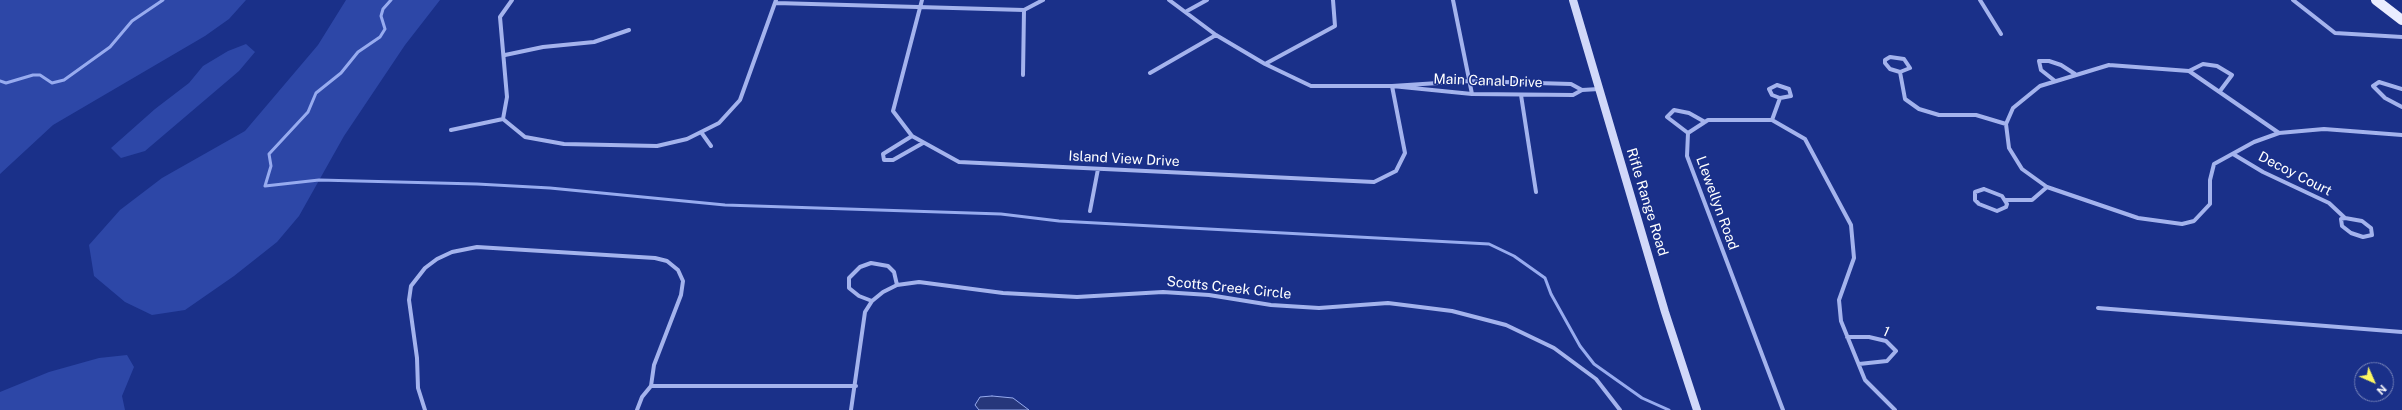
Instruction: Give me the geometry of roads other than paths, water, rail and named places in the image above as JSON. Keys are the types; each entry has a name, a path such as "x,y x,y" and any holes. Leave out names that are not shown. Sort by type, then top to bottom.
{"main road":[{"name":"Rifle Range Road","path":"1573,0 1665,312 1697,410"},
{"path":"2376,0 2402,20"}],"street":[{"path":"503,119 506,97 503,68 505,55 500,17 512,0"},
{"name":"Island View Drive","path":"922,0 893,112 912,136 959,162 1374,182 1396,171 1405,153 1392,86"},
{"path":"503,119 525,137 564,144 657,146 687,139 719,123 740,100 776,1 1024,10 1043,0"},
{"name":"Main Canal Drive","path":"1169,0 1187,11 1216,35 1265,64 1311,86 1392,86 1469,81 1571,84 1582,90"},
{"path":"1187,11 1208,0"},
{"path":"1265,64 1335,26 1333,0"},
{"path":"1453,0 1472,94"},
{"path":"1980,0 2001,34"},
{"path":"2293,0 2335,33 2402,37"},
{"path":"1024,10 1024,75"},
{"path":"505,55 543,47 594,42 629,30"},
{"path":"1150,73 1216,35"},
{"path":"1895,56 1908,62 1910,68 1900,72 1887,66 1884,60 1895,56"},
{"path":"2055,81 2041,70 2039,61 2049,61 2061,65 2075,74"},
{"path":"2189,72 2203,64 2217,66 2232,75 2220,91"},
{"path":"2278,133 2220,91 2189,72 2109,65 2075,74 2040,86 2013,108 2006,124 2008,148 2022,169 2047,187 2138,218 2182,224 2194,221 2210,204 2210,180 2214,164 2254,142 2278,133 2324,129 2402,135"},
{"path":"1900,72 1905,99 1919,109 1939,115 1976,115 2006,124"},
{"path":"2402,89 2379,82 2373,86 2385,98 2402,107"},
{"path":"1781,85 1791,91 1791,96 1788,98 1780,98 1770,92 1770,87 1781,85"},
{"name":"Main Canal Drive","path":"1392,86 1472,94 1521,95 1573,95 1582,90 1600,89"},
{"path":"1521,95 1536,192"},
{"path":"1772,120 1780,98"},
{"path":"1705,122 1689,113 1674,110 1667,117 1688,133 1705,122 1741,119 1772,120 1805,139 1851,225 1854,258 1839,300 1840,321 1865,380 1895,410"},
{"path":"451,130 503,119"},
{"path":"701,132 711,146"},
{"name":"Llewellyn Road","path":"1688,133 1687,156 1783,410"},
{"path":"912,136 883,154 884,160 894,160 923,143"},
{"name":"Decoy Court","path":"2233,154 2263,172 2329,203 2345,218"},
{"path":"1090,211 1098,169"},
{"path":"2006,200 2007,204 2002,210 1991,210 1979,204 1974,196 1979,190 1991,190 2006,200 2032,200 2047,187"},
{"path":"2345,218 2356,218 2368,224 2373,232 2372,235 2363,237 2351,233 2342,226 2341,219 2345,218"},
{"path":"425,410 418,388 417,358 409,300 411,286 425,268 437,260 452,252 477,247 655,258 667,261 678,270 683,281 681,295 654,365 651,386 642,397 636,410"},
{"path":"851,410 856,386 865,312 872,301 859,296 849,288 849,278 860,267 871,263 888,266 894,272 897,285"},
{"name":"Scotts Creek Circle","path":"872,301 897,285 919,282 1003,293 1077,297 1163,292 1209,295 1272,305 1319,308 1388,303 1452,311 1506,325 1554,348 1596,379 1620,410"},
{"path":"2098,308 2402,332"},
{"name":"1","path":"1847,337 1869,337 1886,341 1896,351 1887,361 1859,364"},
{"path":"651,386 856,386"}],"waterway":[{"path":"0,81 6,83 33,75 40,75 52,83 64,80 110,47 132,21 163,0"},
{"path":"391,0 383,9 381,16 385,29 380,37 358,52 341,73 316,93 308,112 269,154 271,166 265,186 319,180 477,184 550,188 725,205 1001,214 1059,221 1489,244 1514,256 1545,278 1551,294 1580,346 1594,364 1642,398 1669,410"}]}
